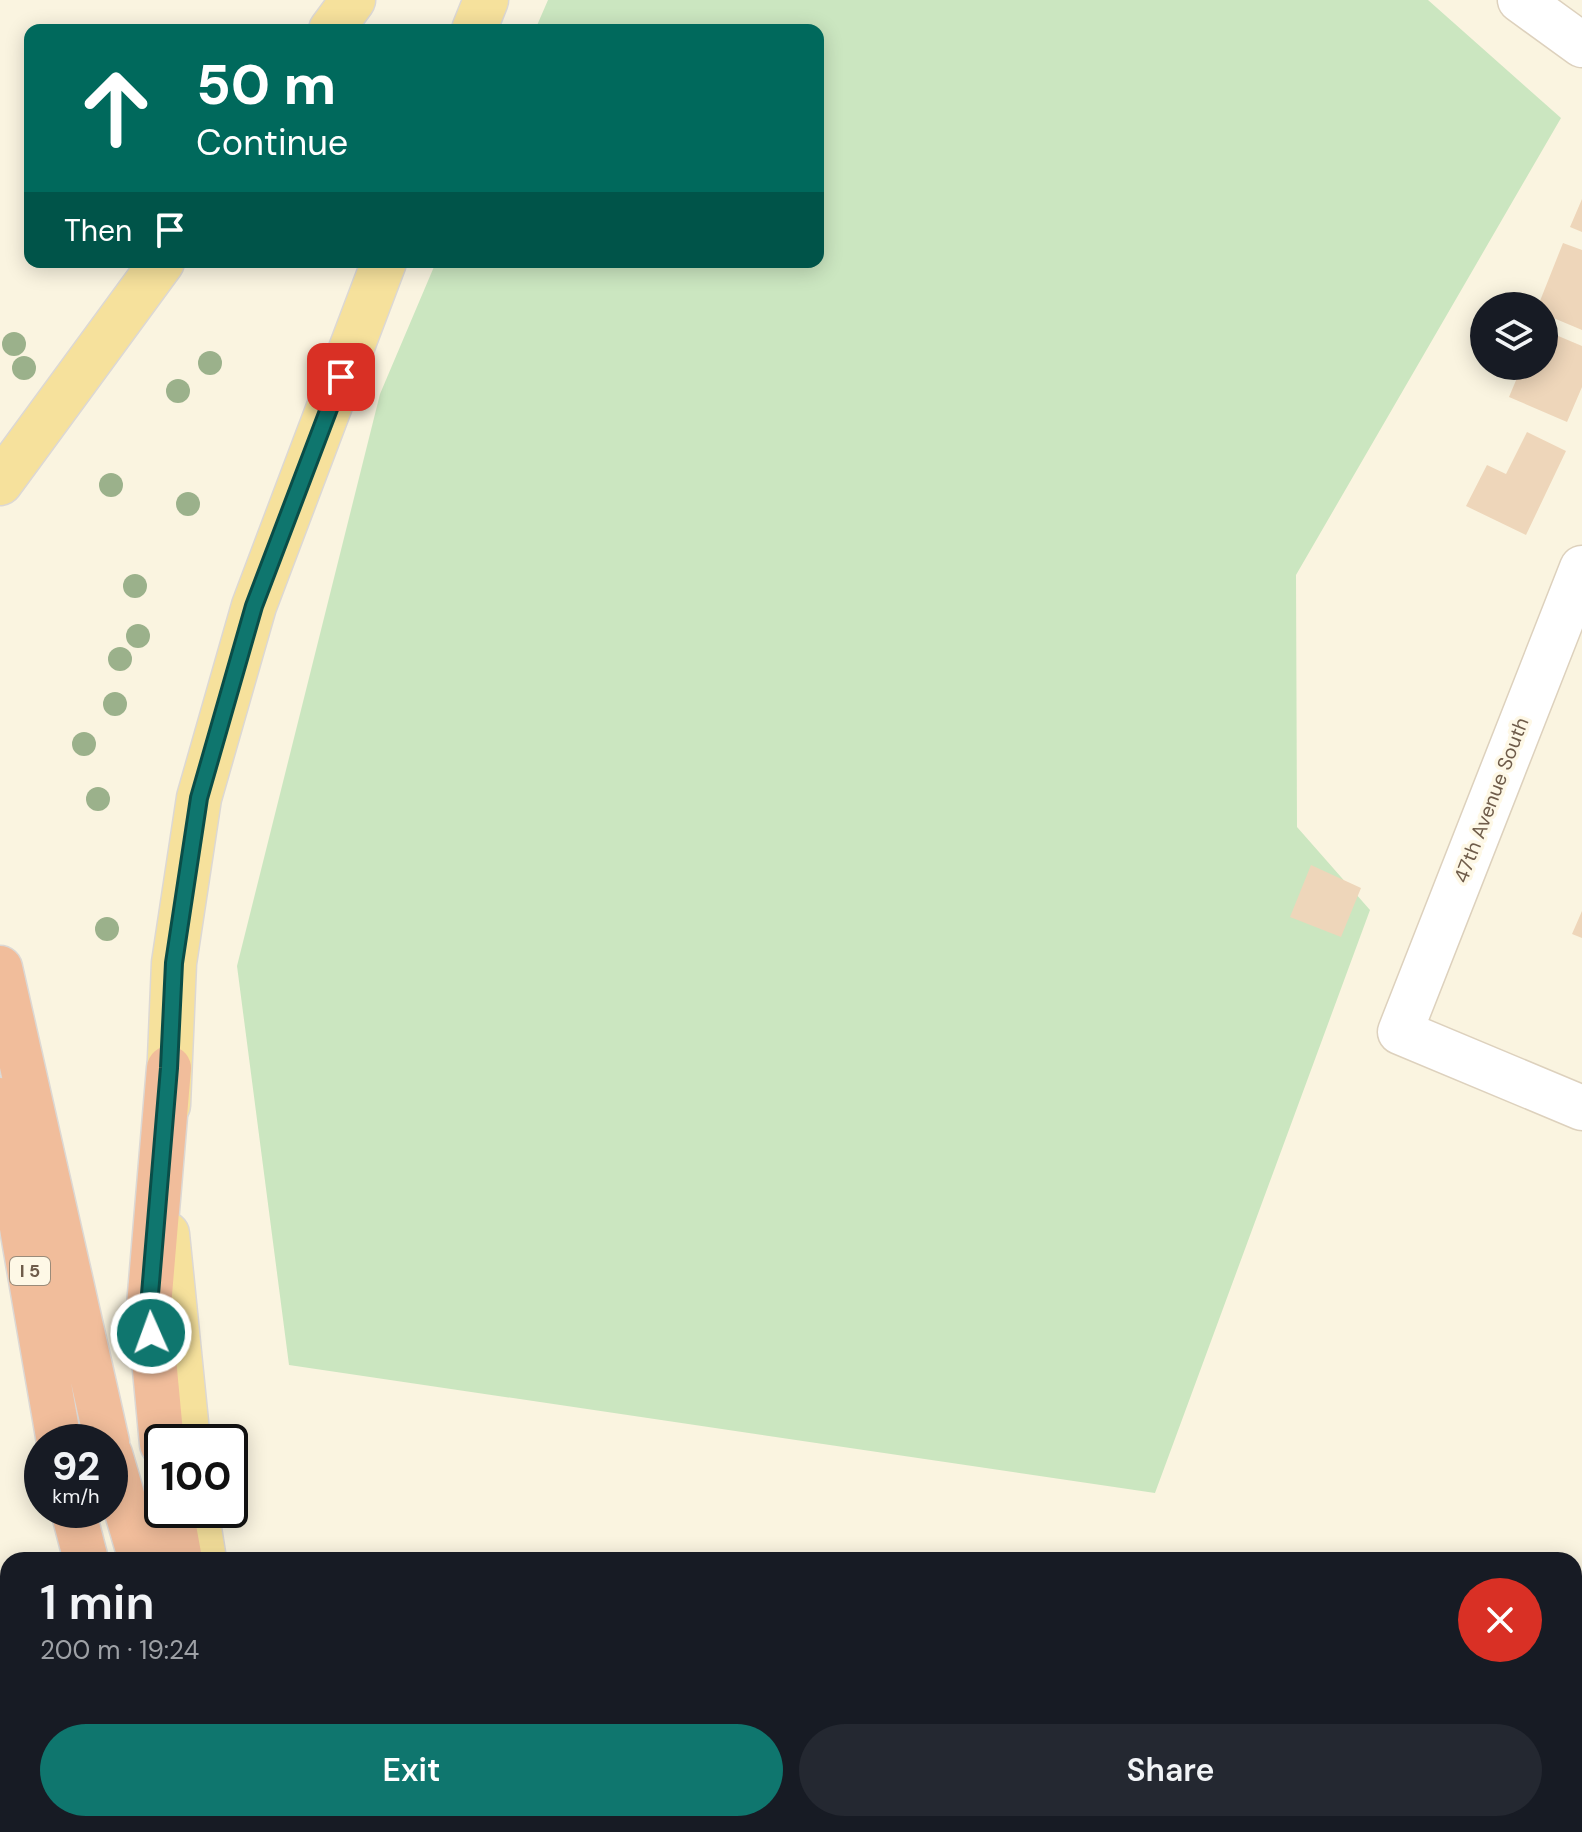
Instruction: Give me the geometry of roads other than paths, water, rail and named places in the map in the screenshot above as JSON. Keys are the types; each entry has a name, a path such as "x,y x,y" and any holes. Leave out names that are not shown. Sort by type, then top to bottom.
{"highway":[{"path":"0,968 103,1424"},
{"path":"160,1424 149,1306 169,1068"},
{"name":"I 5","path":"0,1100 56,1424"},
{"path":"128,1516 139,1552"},
{"path":"78,1528 84,1552"},
{"path":"174,1528 179,1552"}],"main road":[{"path":"335,24 353,0"},
{"path":"476,24 486,0"},
{"path":"0,483 158,268"},
{"path":"186,1424 167,1250 169,1068 174,963 199,798 254,606 382,268"},
{"path":"199,1528 203,1552"}],"street":[{"path":"1520,0 1582,45"},
{"name":"47th Avenue South","path":"1582,568 1400,1032 1582,1108"}]}
